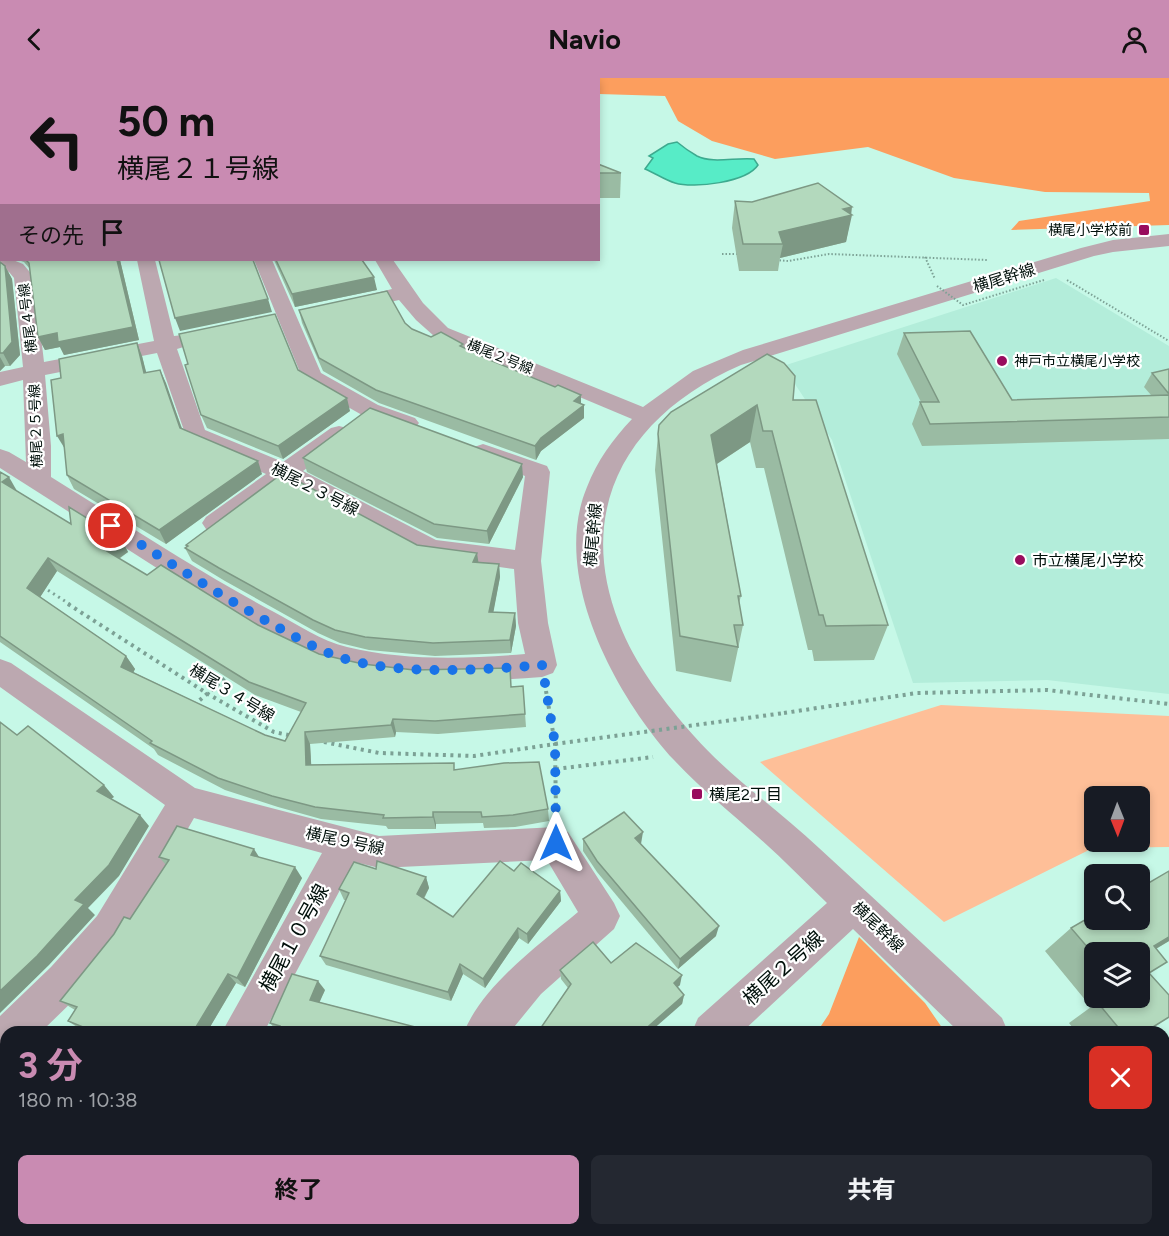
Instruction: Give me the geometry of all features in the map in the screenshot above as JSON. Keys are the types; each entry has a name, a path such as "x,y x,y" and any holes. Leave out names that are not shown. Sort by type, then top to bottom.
{"street":[{"name":"横尾幹線","path":"982,1026 685,748 638,690 604,627 589,572 593,504 608,466 629,434 645,416 667,398 702,375 746,358 1088,252 1113,246 1169,240"},
{"name":"横尾４号線","path":"0,261 16,268 24,277 34,371 198,337"},
{"name":"横尾２３号線","path":"146,261 165,344 195,434 284,472 431,549 527,561"},
{"path":"263,261 275,321 312,376 370,410 426,431"},
{"name":"横尾２号線","path":"385,261 403,293 422,318 441,332 645,416"},
{"path":"333,309 403,293"},
{"path":"275,321 310,314"},
{"path":"0,379 34,371"},
{"name":"横尾２５号線","path":"34,371 39,446 38,481"},
{"path":"182,549 370,410"},
{"path":"0,457 38,481 182,549 246,610 306,643 342,658 410,668 474,670 542,665 533,623 527,561 538,472 460,443"},
{"name":"横尾９号線","path":"0,671 186,801 379,852 556,843"},
{"path":"18,1026 65,981 110,929 186,801"},
{"name":"横尾１０号線","path":"245,1026 346,843"},
{"path":"489,1026 527,980 601,916 556,843"},
{"name":"横尾２号線","path":"719,1026 853,904"}],"path":[{"path":"722,254 743,254"},
{"path":"776,260 788,261 829,254 997,260"},
{"path":"925,257 937,286 963,305 1044,280"},
{"path":"1067,280 1169,342"},
{"name":"横尾３４号線","path":"40,585 208,694 274,732 298,737"},
{"path":"542,665 555,744 556,843"},
{"path":"190,709 232,672"},
{"path":"321,742 379,753 474,756 917,693 1035,690 1169,704"},
{"path":"556,769 659,756"}],"shaded area":[{"path":"600,78 1169,78 1169,225 1011,230 1019,221 1150,201 1149,193 1045,192 954,178 868,147 775,159 712,141 678,121 665,96 600,94"},
{"path":"677,142 703,158 754,159 758,165 752,171 732,180 694,185 675,183 645,169 653,158 649,156 668,144"},
{"name":"市立横尾小学校","path":"1056,278 1169,346 1169,694 1047,680 913,683 832,440 783,366"},
{"path":"941,705 1169,716 1169,847 1150,847 1150,786 1084,786 1085,852 944,922 760,762"},
{"path":"859,937 925,1003 941,1026 821,1026 829,1014"}],"building":[{"path":"600,165 621,173 600,173"},
{"path":"818,183 852,207 843,209 852,215 779,232 783,244 743,244 735,201 752,202"},
{"path":"27,261 117,261 133,327 58,342 57,333 38,337"},
{"path":"159,261 253,261 268,299 175,318"},
{"path":"276,261 363,261 374,277 292,294"},
{"path":"0,262 5,266 12,342 3,353 0,353"},
{"path":"387,291 405,323 412,329 431,337 441,332 463,344 460,346 490,360 555,387 558,385 581,395 574,401 584,405 541,438 535,446 376,390 319,358 299,310"},
{"path":"275,314 298,370 347,398 278,446 201,415 185,365 188,364 179,334"},
{"path":"970,331 1012,400 1169,395 1169,417 930,424 920,402 939,402 904,333"},
{"path":"137,343 144,373 160,370 180,428 258,461 159,530 67,475 63,434 57,436 51,380 61,378 59,359"},
{"path":"767,354 784,363 795,376 793,400 816,400 888,625 826,626 823,615 819,615 772,431 763,431 757,405 711,435 741,596 738,596 743,625 734,625 738,647 680,636 658,434 659,425 671,412"},
{"path":"1169,369 1169,394 1152,373"},
{"path":"370,408 522,464 487,531 434,524 303,458"},
{"path":"0,472 9,477 2,482 71,524 69,507 121,539 105,550 147,575 161,565 258,625 319,654 363,664 414,670 510,668 511,687 523,686 525,714 435,721 393,719 391,725 305,732 306,765 454,763 454,770 504,763 539,762 548,809 482,817 481,812 433,812 433,817 383,818 384,815 315,807 272,796 218,778 150,743 152,741 0,636","holes":["48,558 249,682 306,703 285,741 265,735 121,667 126,656 27,588"]},
{"path":"283,473 417,545 477,553 473,562 499,564 489,612 515,613 510,640 433,643 365,637 335,630 185,548"},
{"path":"0,722 17,735 28,726 104,785 97,791 140,815 109,865 75,900 84,904 37,956 0,991"},
{"path":"624,812 643,832 635,838 719,926 680,959 597,861 583,839"},
{"path":"177,826 254,849 251,855 295,867 237,978 228,974 197,1026 80,1026 68,1021 77,1007 60,1001 114,934 124,917 130,919 169,860 159,857"},
{"path":"377,861 426,877 417,894 453,917 500,861 514,871 521,863 560,891 527,934 518,928 483,979 460,964 448,992 320,956 349,893 339,889 354,862 376,869"},
{"path":"1169,871 1169,937 1154,946 1167,962 1150,972 1150,942 1084,943 1071,928 1084,920 1084,930 1150,930 1150,882"},
{"path":"593,942 611,963 636,943 682,975 674,983 684,995 649,1026 542,1026 571,984 560,970"},
{"path":"292,974 318,981 310,1000 411,1026 280,1026 270,1023"},
{"path":"1150,974 1169,995 1169,1017 1155,1026 1117,1026 1102,1008 1150,1008"}],"place":[{"name":"横尾小学校前","path":"1144,230"},
{"name":"神戸市立横尾小学校","path":"1002,361"},
{"name":"市立横尾小学校","path":"1020,560"},
{"name":"横尾2丁目","path":"697,794"}],"route":[{"path":"111,526 237,605 306,643 342,658 400,668 474,670 542,665 555,744 556,843"}]}
